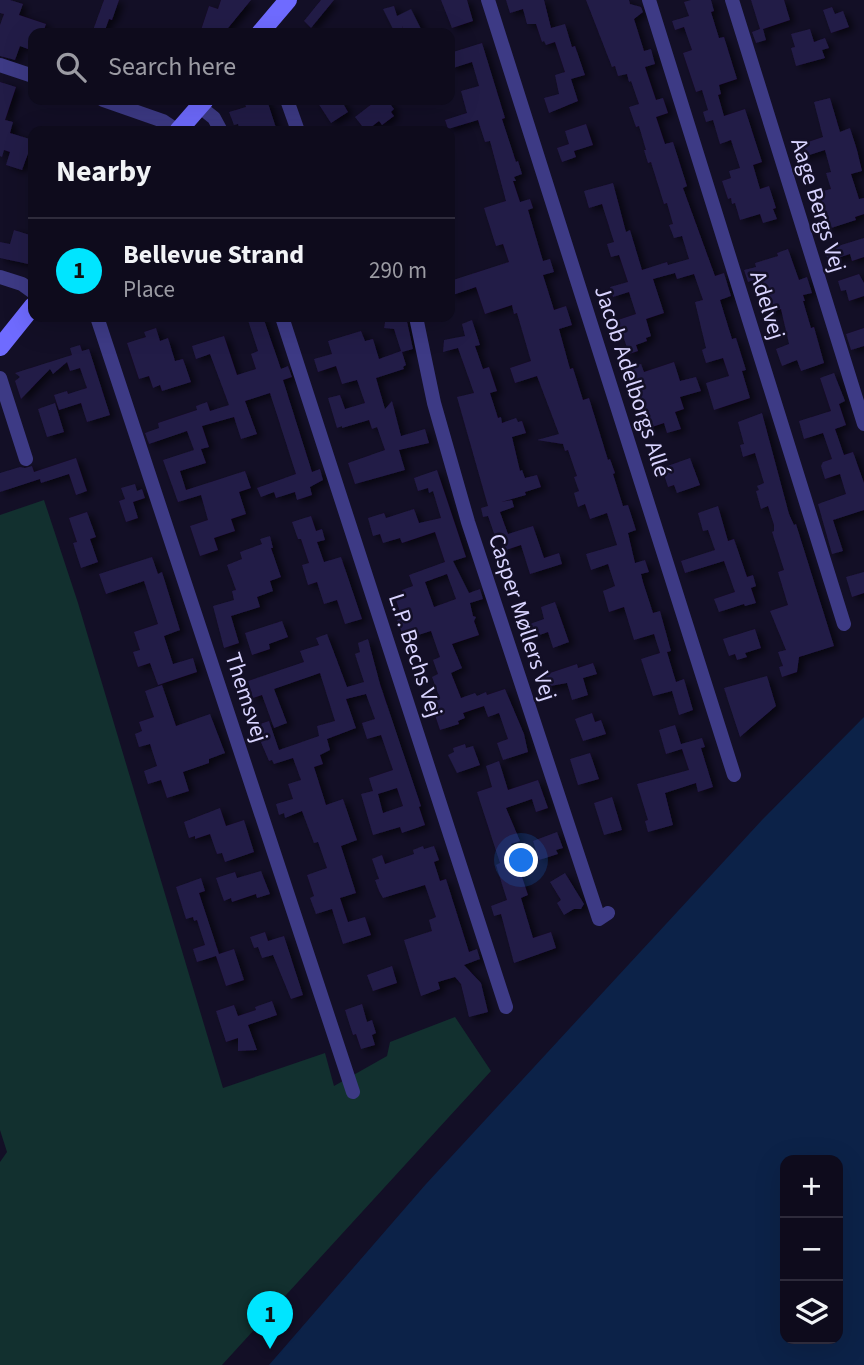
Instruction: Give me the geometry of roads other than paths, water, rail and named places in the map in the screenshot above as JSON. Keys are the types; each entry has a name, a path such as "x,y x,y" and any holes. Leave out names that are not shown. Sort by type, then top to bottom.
{"street":[{"path":"264,28 288,0"},
{"name":"Jacob Adelborgs Allé","path":"488,0 734,775"},
{"name":"Adelvej","path":"649,0 844,624"},
{"name":"Aage Bergs Vej","path":"732,0 864,424"},
{"path":"0,65 28,74"},
{"path":"117,105 170,126"},
{"path":"182,126 200,105"},
{"path":"204,105 218,126"},
{"path":"289,105 296,126"},
{"path":"0,277 28,288"},
{"path":"0,346 28,312"},
{"name":"Themsvej","path":"99,322 353,1092"},
{"name":"L.P. Bechs Vej","path":"284,322 506,1007"},
{"name":"Casper Møllers Vej","path":"417,322 434,403 468,522 599,919 608,913"},
{"path":"0,378 26,459"}],"water":[{"path":"864,717 864,1365 269,1365 426,1184 762,820"}],"place":[{"name":"Bellevue Strand","path":"270,1349"}]}
